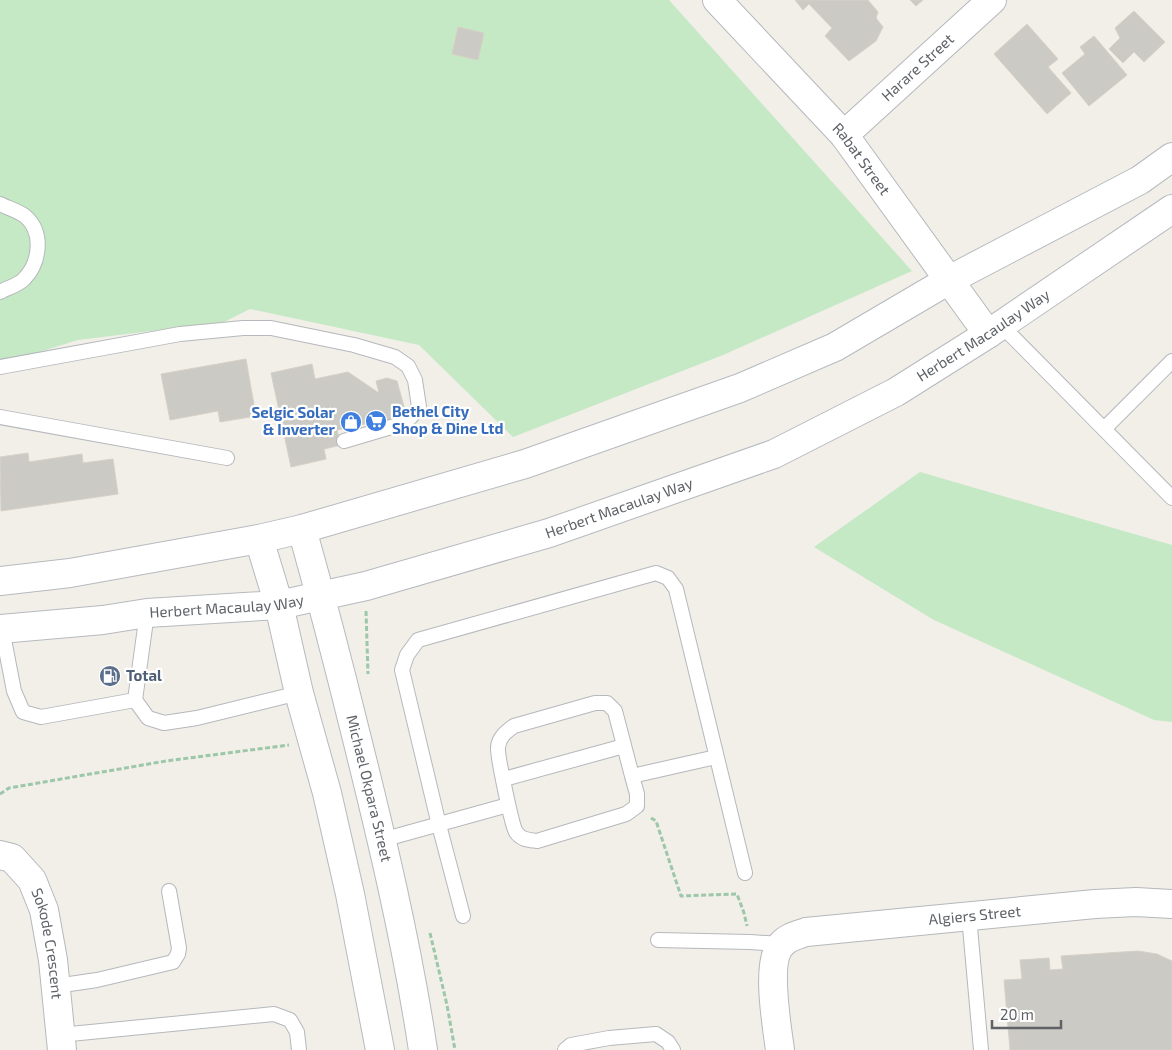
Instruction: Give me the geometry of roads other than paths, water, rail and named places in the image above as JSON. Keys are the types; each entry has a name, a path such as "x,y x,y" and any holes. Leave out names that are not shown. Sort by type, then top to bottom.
{"main road":[{"name":"Rabat Street","path":"717,0 844,135 948,280 994,329"},
{"name":"Harare Street","path":"844,135 992,0"},
{"path":"0,580 70,573 259,539 302,529 524,464 740,388 835,347 948,280 1140,180 1172,157"},
{"name":"Herbert Macaulay Way","path":"1,629 103,620 147,613 279,604 366,586 549,533 774,454 896,392 994,329 1172,209"},
{"name":"Michael Okpara Street","path":"302,529 321,596 382,840 409,967 423,1050"},
{"path":"259,539 279,604 299,693 327,793 350,894 380,1050"},
{"name":"Sokode Crescent","path":"0,855 12,858 32,880 44,910 56,986 61,1042"},
{"name":"Algiers Street","path":"781,944 793,936 806,932 1136,902 1172,904"},
{"path":"780,1050 772,972 774,958 781,944"}],"lane":[{"path":"0,204 24,216 35,228 38,244 32,269 23,281 0,292"},
{"path":"0,367 180,334 243,328 271,328 354,345 396,357 408,366 415,380 419,407 411,417 398,425 344,441"},
{"path":"994,329 1104,429 1172,498"},
{"path":"1104,429 1172,361"},
{"path":"0,417 227,458"},
{"path":"464,916 439,825 402,670 406,655 418,640 656,573 668,578 676,590 745,873"},
{"path":"147,613 135,700 148,718 164,723 197,718 299,693"},
{"path":"1,629 14,691 23,712 41,717 135,700"},
{"path":"607,703 615,711 632,776 637,794 637,806 626,814 537,841 524,839 516,832 508,805 498,748 503,734 514,726 586,706 607,703"},
{"path":"504,779 624,746"},
{"path":"632,776 716,757"},
{"path":"382,840 508,805"},
{"path":"56,986 97,980 173,962 178,954 178,948 169,891"},
{"path":"968,916 981,1050"},
{"path":"658,940 781,944"},
{"path":"61,1042 274,1014 290,1020 297,1032 299,1050"},
{"path":"565,1050 571,1045 609,1038 656,1034 668,1042 673,1050"}],"place":[{"name":"Bethel City Shop & Dine Ltd","path":"376,421"},
{"name":"Selgic Solar & Inverter","path":"351,422"},
{"name":"Total","path":"110,676"}]}
